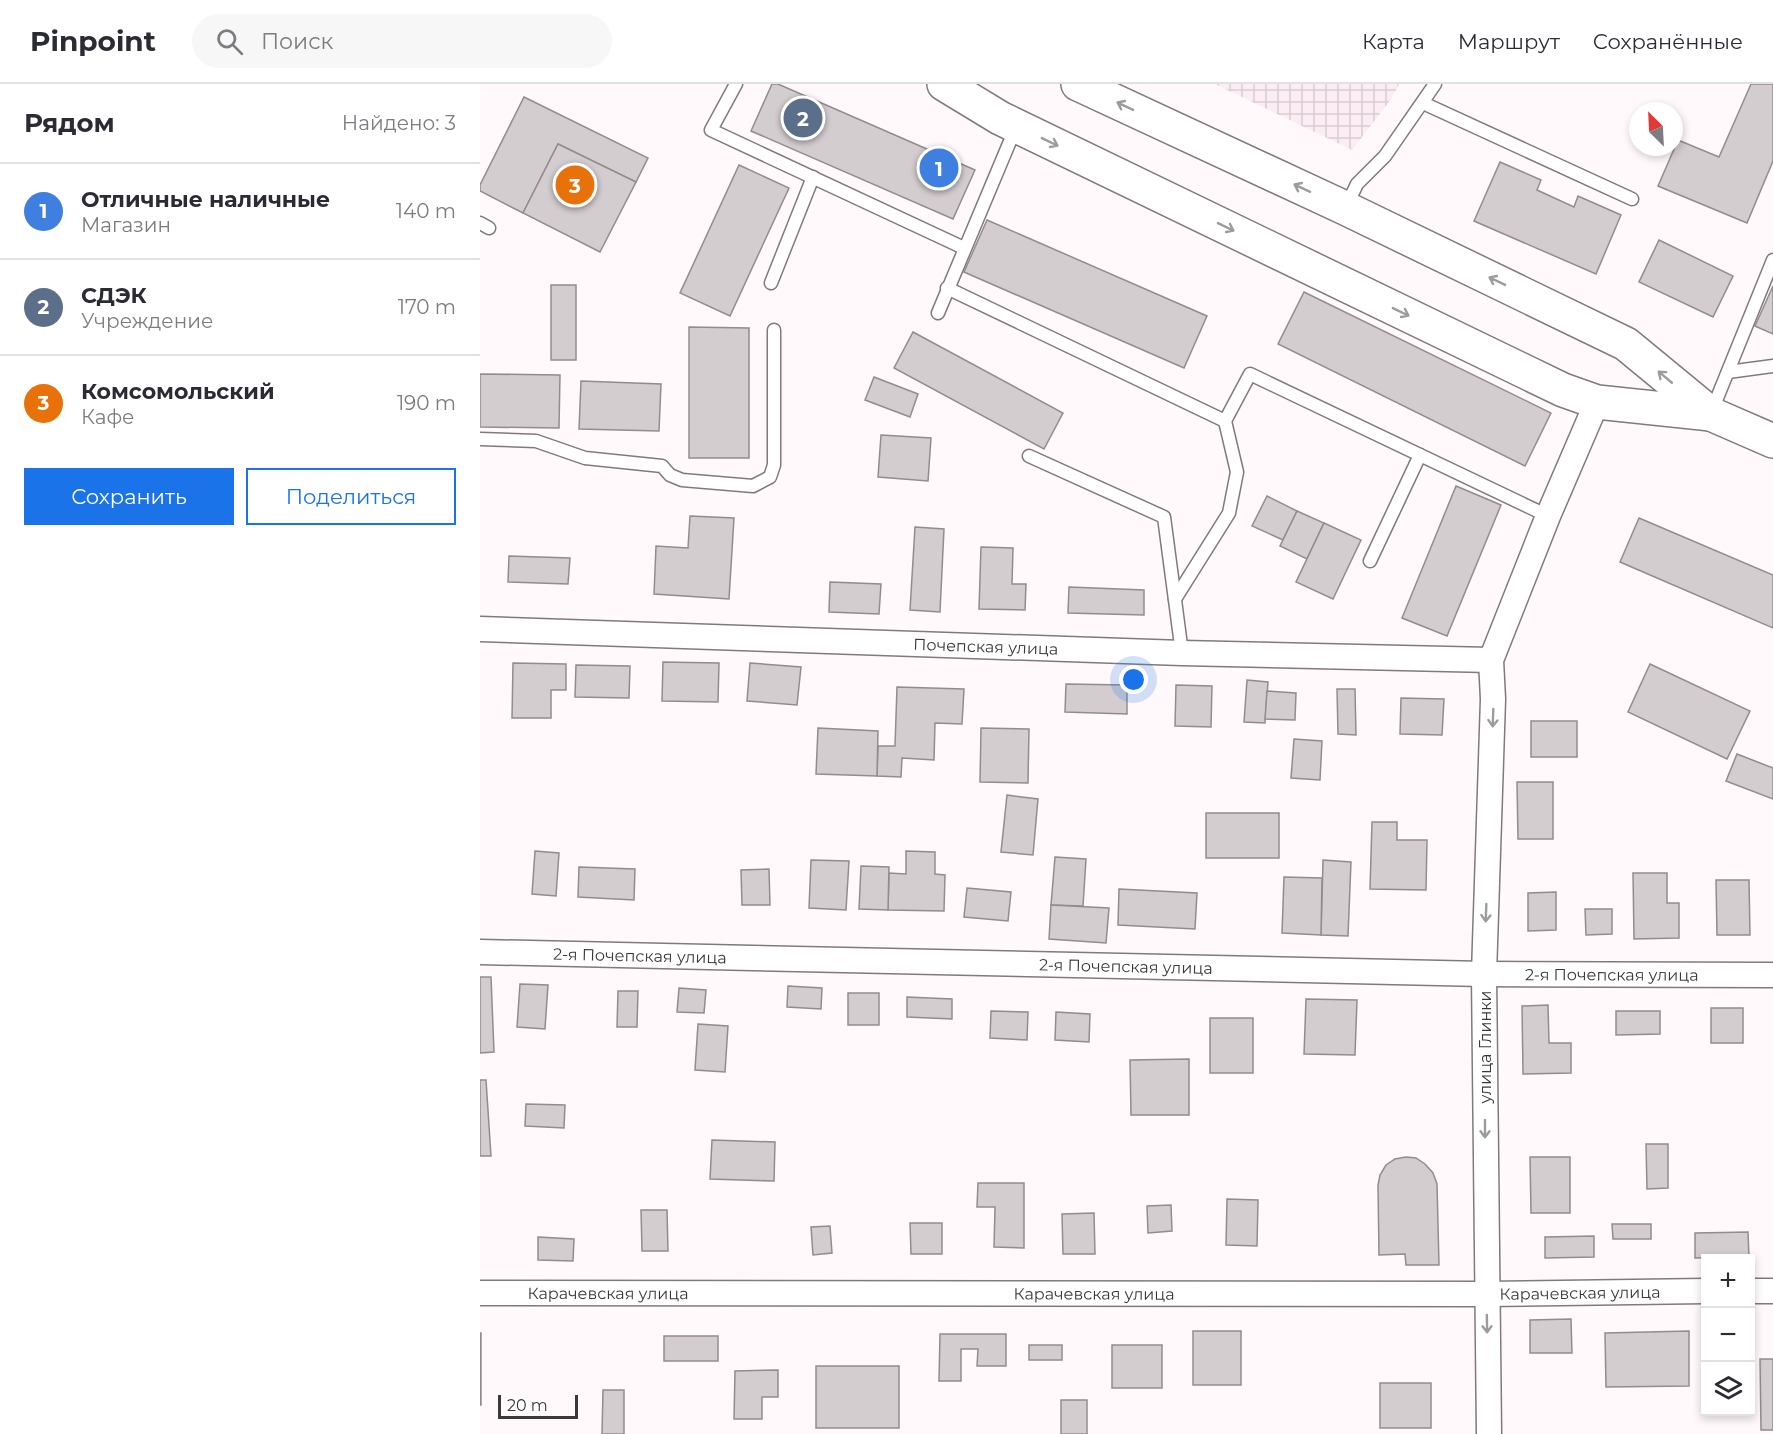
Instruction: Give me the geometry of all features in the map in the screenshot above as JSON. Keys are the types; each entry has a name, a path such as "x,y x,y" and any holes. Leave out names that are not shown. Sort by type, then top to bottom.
{"main road":[{"path":"944,84 1000,118 1563,390 1597,402 1711,414"},
{"path":"1078,84 1345,208 1626,344 1711,414 1773,441"}],"street":[{"path":"1491,660 1548,516 1597,402"},
{"name":"Почепская улица","path":"480,629 1182,653 1491,660"},
{"name":"улица Глинки","path":"1489,1434 1484,974 1493,699 1491,660"},
{"name":"2-я Почепская улица","path":"480,952 1484,974 1773,975"},
{"name":"Карачевская улица","path":"480,1293 1486,1294 1701,1291"},
{"path":"1755,1291 1773,1291"}],"lane":[{"path":"736,84 711,130 964,248"},
{"path":"1345,208 1357,184 1385,156 1435,84"},
{"path":"1423,103 1632,199"},
{"path":"938,313 1017,126"},
{"path":"771,283 813,177"},
{"path":"1711,414 1773,260"},
{"path":"947,288 1225,421"},
{"path":"480,439 536,441 585,458 662,466 670,475 682,480 753,486 770,477 774,465 774,330"},
{"path":"1728,372 1773,366"},
{"path":"1175,599 1228,513 1238,472 1225,421 1250,374 1548,516"},
{"path":"1370,561 1420,455"},
{"path":"1029,456 1164,518 1182,653"}],"shaded area":[{"path":"1215,84 1399,84 1392,98 1352,150"}],"building":[{"path":"772,84 778,84 975,170 953,219 751,131"},
{"path":"1751,84 1773,84 1773,161 1747,223 1658,186 1671,156 1683,156 1683,142 1719,157"},
{"path":"524,97 648,158 636,182 558,144 523,213 480,191 480,185"},
{"path":"558,144 636,182 600,252 523,213"},
{"path":"1500,162 1541,180 1537,190 1574,207 1578,196 1621,215 1596,274 1474,221"},
{"path":"739,165 789,188 730,316 680,293"},
{"path":"987,220 1207,316 1184,368 964,272"},
{"path":"1659,240 1733,276 1713,317 1639,282"},
{"path":"551,285 576,285 576,360 551,360"},
{"path":"1773,286 1773,334 1755,326"},
{"path":"1304,292 1551,413 1525,466 1278,344"},
{"path":"689,327 749,328 749,458 689,458"},
{"path":"913,332 1063,413 1044,449 894,368"},
{"path":"480,374 560,375 559,428 480,427"},
{"path":"874,377 918,394 910,417 865,400"},
{"path":"581,381 661,384 659,431 579,429"},
{"path":"881,435 931,438 928,481 878,477"},
{"path":"1456,486 1501,505 1447,636 1402,618"},
{"path":"1267,496 1297,511 1283,540 1252,526"},
{"path":"1297,511 1324,523 1307,559 1280,546"},
{"path":"690,516 734,518 729,599 654,594 656,546 688,548"},
{"path":"1639,518 1773,575 1773,628 1620,562"},
{"path":"1324,523 1361,540 1333,599 1296,582"},
{"path":"915,527 944,529 940,612 910,610"},
{"path":"981,547 1013,548 1012,584 1026,584 1025,610 979,609"},
{"path":"509,556 570,558 568,584 508,582"},
{"path":"830,582 881,584 879,614 829,612"},
{"path":"1069,587 1144,590 1144,615 1068,613"},
{"path":"663,662 719,663 718,702 662,701"},
{"path":"513,663 566,664 566,690 551,690 551,718 512,718"},
{"path":"750,663 801,667 797,705 747,701"},
{"path":"1650,664 1750,711 1727,759 1628,712"},
{"path":"576,665 630,666 629,698 575,697"},
{"path":"1247,680 1268,682 1265,723 1244,722"},
{"path":"1066,684 1127,685 1127,714 1065,712"},
{"path":"1176,685 1212,686 1211,727 1175,726"},
{"path":"897,687 964,689 962,724 935,723 934,760 902,758 901,777 877,776 878,746 895,746"},
{"path":"1337,689 1355,689 1356,735 1338,734"},
{"path":"1267,691 1296,693 1295,720 1265,719"},
{"path":"1401,698 1444,699 1442,735 1400,734"},
{"path":"1531,721 1577,721 1577,757 1531,757"},
{"path":"818,728 878,731 877,776 816,774"},
{"path":"981,728 1029,729 1028,783 980,782"},
{"path":"1294,739 1322,741 1320,780 1291,778"},
{"path":"1737,754 1773,768 1773,799 1726,781"},
{"path":"1517,782 1553,782 1553,839 1518,839"},
{"path":"1007,795 1038,799 1033,855 1001,852"},
{"path":"1206,813 1279,813 1279,858 1206,858"},
{"path":"1372,822 1397,822 1397,840 1427,840 1426,890 1370,889"},
{"path":"535,851 559,853 556,896 532,894"},
{"path":"906,851 935,852 935,874 945,875 944,911 888,910 889,873 906,874"},
{"path":"1055,857 1086,859 1083,906 1051,905"},
{"path":"811,860 849,861 846,910 809,908"},
{"path":"1323,860 1351,862 1348,936 1321,935"},
{"path":"861,866 889,867 888,910 859,909"},
{"path":"579,867 635,869 634,900 578,897"},
{"path":"769,869 770,905 742,905 741,870"},
{"path":"1633,873 1667,873 1667,903 1679,903 1679,938 1634,939"},
{"path":"1284,877 1322,878 1321,935 1282,933"},
{"path":"1716,880 1749,880 1750,935 1717,935"},
{"path":"967,888 1011,892 1008,921 964,917"},
{"path":"1119,889 1197,893 1195,929 1118,925"},
{"path":"1556,892 1556,930 1528,931 1528,893"},
{"path":"1051,905 1109,908 1106,943 1049,939"},
{"path":"1585,909 1612,909 1612,934 1586,935"},
{"path":"480,977 491,977 494,1052 480,1053"},
{"path":"520,984 548,985 545,1029 517,1027"},
{"path":"788,986 822,988 821,1009 787,1007"},
{"path":"679,988 706,990 704,1013 677,1012"},
{"path":"618,991 638,991 637,1027 617,1027"},
{"path":"848,993 879,993 879,1025 848,1025"},
{"path":"907,997 952,999 952,1019 907,1017"},
{"path":"1306,999 1357,1000 1355,1055 1304,1054"},
{"path":"1548,1005 1549,1043 1571,1043 1571,1073 1523,1074 1522,1006"},
{"path":"1711,1008 1743,1008 1743,1043 1711,1043"},
{"path":"991,1011 1028,1012 1027,1040 990,1038"},
{"path":"1616,1011 1660,1011 1660,1034 1616,1035"},
{"path":"1056,1012 1090,1014 1089,1042 1055,1040"},
{"path":"1210,1018 1253,1018 1253,1073 1210,1073"},
{"path":"698,1024 728,1026 725,1072 695,1070"},
{"path":"1189,1059 1189,1115 1131,1115 1130,1060"},
{"path":"480,1080 486,1080 491,1156 480,1156"},
{"path":"526,1104 565,1105 564,1128 525,1126"},
{"path":"712,1140 775,1142 774,1181 710,1179"},
{"path":"1646,1144 1668,1144 1668,1188 1647,1189"},
{"path":"1530,1157 1570,1157 1570,1213 1531,1213"},
{"path":"1416,1158 1425,1164 1433,1173 1437,1184 1439,1265 1406,1265 1405,1254 1379,1255 1378,1185 1380,1175 1386,1165 1395,1159"},
{"path":"978,1183 1024,1183 1024,1248 994,1247 995,1207 977,1207"},
{"path":"1227,1199 1258,1200 1257,1246 1226,1245"},
{"path":"1171,1205 1172,1231 1148,1233 1147,1206"},
{"path":"641,1210 667,1210 668,1251 642,1251"},
{"path":"1094,1213 1095,1254 1063,1254 1062,1214"},
{"path":"910,1223 942,1223 942,1254 911,1254"},
{"path":"1612,1224 1651,1224 1651,1239 1613,1239"},
{"path":"830,1226 832,1253 813,1255 811,1227"},
{"path":"1748,1232 1749,1254 1701,1254 1701,1258 1695,1258 1695,1233"},
{"path":"1594,1236 1594,1257 1545,1258 1545,1237"},
{"path":"538,1237 574,1239 573,1261 538,1260"},
{"path":"1571,1319 1572,1353 1530,1353 1530,1320"},
{"path":"1193,1331 1241,1331 1241,1385 1193,1385"},
{"path":"1689,1331 1689,1386 1606,1387 1605,1333"},
{"path":"480,1333 481,1405 480,1405"},
{"path":"940,1334 1006,1334 1006,1366 977,1366 978,1349 961,1349 961,1381 939,1381"},
{"path":"664,1336 718,1336 718,1361 664,1361"},
{"path":"1029,1345 1062,1345 1062,1360 1029,1360"},
{"path":"1112,1345 1162,1345 1162,1388 1112,1388"},
{"path":"1760,1359 1773,1359 1773,1430 1761,1430"},
{"path":"816,1366 899,1366 899,1428 816,1428"},
{"path":"778,1370 778,1397 762,1397 762,1419 734,1419 735,1371"},
{"path":"1380,1383 1431,1383 1431,1428 1380,1428"},
{"path":"603,1390 624,1390 624,1434 602,1434"},
{"path":"1061,1400 1087,1400 1087,1434 1061,1434"}],"place":[{"name":"СДЭК","path":"803,118"},
{"name":"Отличные наличные","path":"939,168"},
{"name":"Комсомольский","path":"575,185"}]}
